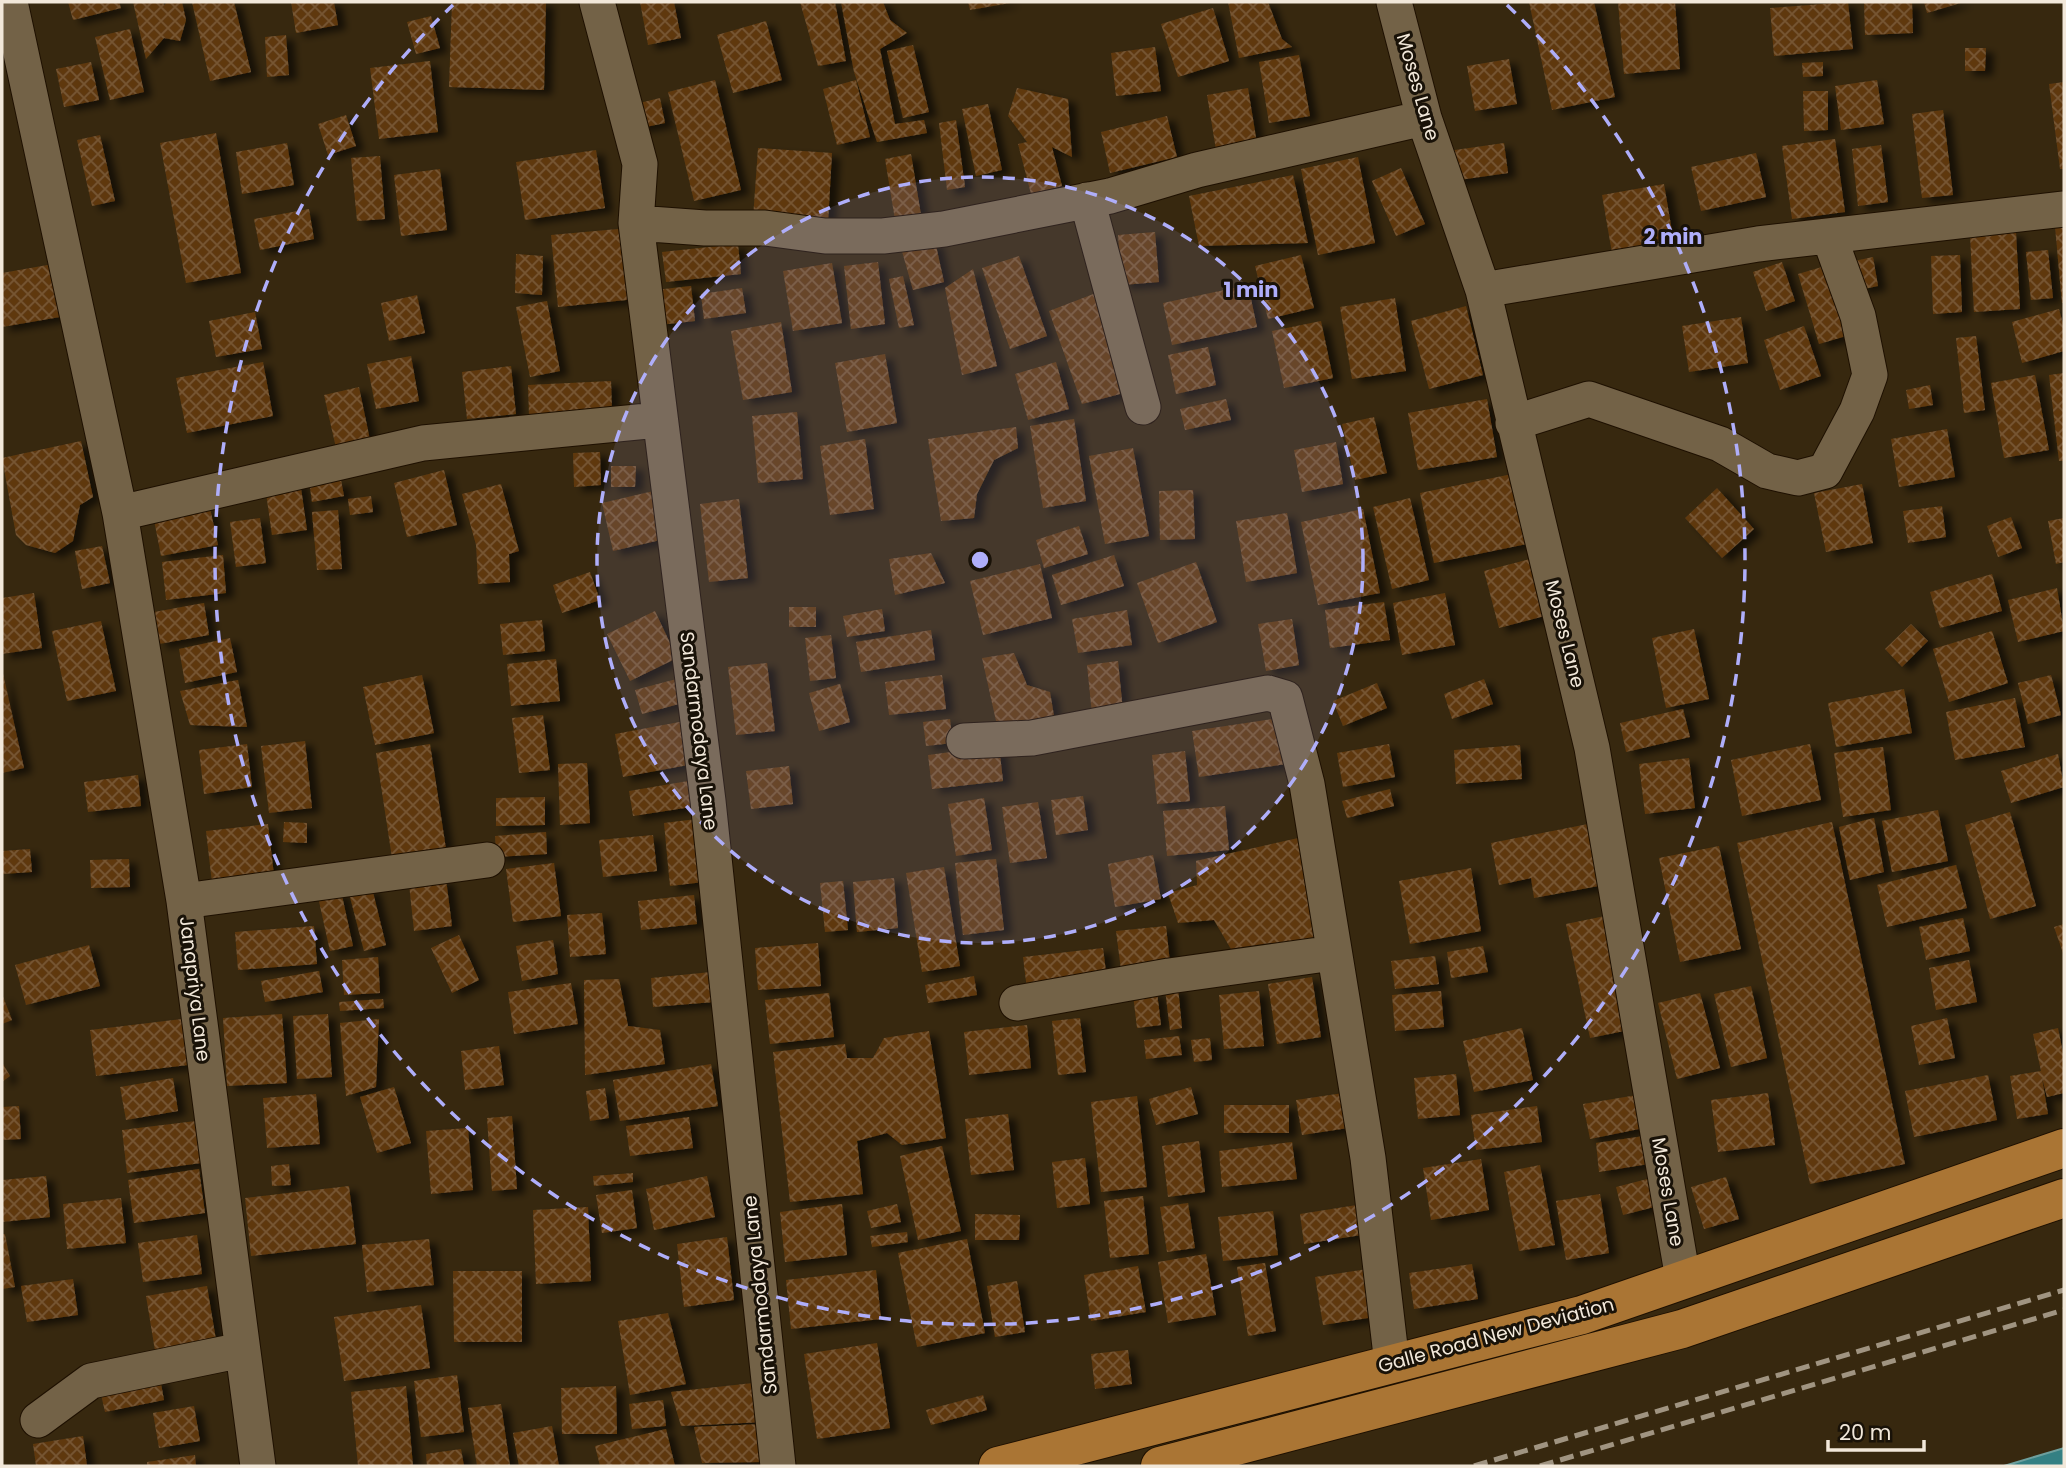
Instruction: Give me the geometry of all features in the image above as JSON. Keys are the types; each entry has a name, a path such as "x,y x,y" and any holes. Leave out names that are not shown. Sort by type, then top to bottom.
{"main road":[{"name":"Galle Road New Deviation","path":"999,1466 1583,1315 2064,1148"},
{"path":"1160,1466 1682,1329 2064,1198"}],"street":[{"name":"Janapriya Lane","path":"10,2 120,513 184,901 258,1466"},
{"name":"Sandarmodaya Lane","path":"597,2 640,164 636,223 708,801 778,1466"},
{"name":"Moses Lane","path":"1394,2 1424,118 1483,290 1592,748 1683,1279"},
{"path":"636,223 705,228 765,228 825,236 883,236 944,229 1087,200 1197,170 1424,118"},
{"path":"1087,200 1143,407"},
{"path":"1483,290 1758,244 2064,209"},
{"path":"1513,423 1589,399 1720,444 1767,471 1798,478 1825,471 1857,411 1870,375 1858,316 1829,236"},
{"path":"120,513 422,443 659,420"},
{"path":"964,741 1032,738 1268,693 1285,698 1307,784 1368,1158 1392,1364"},
{"path":"184,901 487,860"},
{"path":"1017,1003 1169,976 1333,953"},
{"path":"38,1420 91,1381 242,1350"}],"water":[{"path":"2064,1448 2064,1466 2004,1466"}],"building":[{"path":"68,2 119,2 121,8 73,20"},
{"path":"133,2 163,2 164,5 168,2 182,2 186,20 180,41 164,38 146,59"},
{"path":"192,2 234,2 251,72 210,81"},
{"path":"291,2 334,2 338,25 296,33"},
{"path":"452,2 546,2 544,90 449,87"},
{"path":"640,2 674,2 681,38 648,45"},
{"path":"800,2 835,2 846,61 818,66"},
{"path":"841,2 883,2 890,20 907,33 880,49 895,124 924,120 927,133 877,142 854,72"},
{"path":"968,2 1010,2 1010,3 970,10"},
{"path":"1228,2 1268,2 1282,39 1292,47 1239,58"},
{"path":"1529,2 1594,2 1615,97 1552,110"},
{"path":"1618,2 1675,2 1680,69 1624,74"},
{"path":"1848,2 1853,49 1774,56 1770,8"},
{"path":"1864,2 1912,2 1913,33 1865,35"},
{"path":"1924,2 1964,2 1927,13"},
{"path":"1213,8 1229,61 1178,77 1161,24"},
{"path":"431,16 440,48 416,54 407,22"},
{"path":"766,21 782,80 733,93 717,35"},
{"path":"130,29 144,92 110,100 95,37"},
{"path":"286,35 289,75 267,77 265,37"},
{"path":"913,45 929,112 903,118 887,51"},
{"path":"1155,47 1161,91 1116,96 1111,53"},
{"path":"1965,48 1986,48 1985,71 1965,71"},
{"path":"1299,55 1310,116 1269,123 1259,62"},
{"path":"1509,59 1517,104 1475,111 1467,66"},
{"path":"430,61 438,132 379,139 370,68"},
{"path":"91,62 99,100 64,107 56,69"},
{"path":"1823,62 1823,76 1803,77 1802,63"},
{"path":"715,80 741,190 694,201 668,92"},
{"path":"856,80 870,137 837,145 823,89"},
{"path":"1877,80 1884,124 1841,130 1835,86"},
{"path":"2064,82 2064,169 2060,169 2049,84"},
{"path":"1017,88 1068,99 1072,157 1052,147 1062,186 1031,194 1018,144 1027,142 1008,116"},
{"path":"1248,88 1258,150 1217,156 1207,95"},
{"path":"1803,91 1828,91 1828,130 1804,131"},
{"path":"660,98 665,123 636,129 631,105"},
{"path":"988,104 1002,170 976,176 962,109"},
{"path":"1943,110 1953,195 1922,198 1912,114"},
{"path":"346,115 356,146 328,155 318,124"},
{"path":"1167,116 1177,157 1110,173 1101,132"},
{"path":"956,120 965,187 947,190 939,123"},
{"path":"216,133 241,273 186,283 160,143"},
{"path":"100,135 115,201 92,206 77,140"},
{"path":"1835,139 1845,212 1792,219 1782,146"},
{"path":"287,143 294,185 242,194 236,152"},
{"path":"1504,143 1508,173 1452,181 1448,151"},
{"path":"1881,145 1888,202 1858,206 1852,149"},
{"path":"758,148 832,153 828,223 753,218"},
{"path":"596,150 605,208 525,220 516,162"},
{"path":"1756,153 1766,197 1701,211 1691,167"},
{"path":"911,154 922,221 896,226 885,159"},
{"path":"380,156 385,219 357,221 351,158"},
{"path":"1358,157 1375,243 1318,255 1301,169"},
{"path":"1401,168 1425,224 1396,236 1372,181"},
{"path":"440,169 447,230 401,236 394,175"},
{"path":"1293,175 1308,243 1199,246 1189,196"},
{"path":"1664,184 1675,249 1613,259 1602,195"},
{"path":"309,209 314,239 260,250 254,219"},
{"path":"2064,226 2064,302 2062,303 2055,227"},
{"path":"629,228 636,299 558,307 551,235"},
{"path":"1155,232 1159,282 1122,285 1118,235"},
{"path":"2016,232 2020,309 1974,312 1970,235"},
{"path":"935,241 944,282 913,290 901,248"},
{"path":"738,244 741,274 666,282 662,252"},
{"path":"2048,250 2053,298 2031,300 2026,252"},
{"path":"516,254 543,256 542,295 515,293"},
{"path":"1301,255 1314,308 1268,319 1255,266"},
{"path":"1960,255 1962,312 1933,314 1931,256"},
{"path":"1019,256 1047,336 1010,349 982,268"},
{"path":"1873,257 1878,286 1859,290 1854,261"},
{"path":"878,262 885,324 851,329 844,266"},
{"path":"1782,262 1795,301 1766,311 1753,272"},
{"path":"832,263 842,323 793,331 783,271"},
{"path":"53,264 60,317 2,327 2,273"},
{"path":"1832,264 1853,334 1819,344 1798,274"},
{"path":"973,269 997,366 962,375 945,288"},
{"path":"903,276 914,325 899,328 889,279"},
{"path":"1248,285 1257,327 1172,345 1163,303"},
{"path":"691,286 695,321 659,325 655,290"},
{"path":"742,288 746,313 704,319 701,294"},
{"path":"1096,293 1120,394 1082,404 1049,311"},
{"path":"417,295 425,333 389,341 381,303"},
{"path":"1395,298 1406,371 1352,379 1340,307"},
{"path":"547,301 560,371 530,377 516,307"},
{"path":"1466,306 1483,375 1429,389 1411,321"},
{"path":"2059,309 2064,327 2064,351 2022,363 2012,322"},
{"path":"255,312 262,349 216,357 209,321"},
{"path":"1741,317 1748,363 1689,372 1682,326"},
{"path":"1321,321 1333,378 1284,388 1272,331"},
{"path":"781,322 792,392 743,400 731,331"},
{"path":"1804,326 1821,376 1780,390 1764,340"},
{"path":"1976,336 1985,410 1964,413 1956,338"},
{"path":"1208,347 1216,385 1176,394 1168,355"},
{"path":"885,354 897,423 847,432 835,363"},
{"path":"411,356 419,401 376,409 367,364"},
{"path":"263,362 273,416 187,433 176,378"},
{"path":"1056,362 1069,409 1028,420 1015,374"},
{"path":"511,366 516,414 467,419 462,372"},
{"path":"2064,373 2064,461 2059,461 2049,375"},
{"path":"2035,375 2049,450 2004,458 1991,383"},
{"path":"611,381 612,410 529,415 528,385"},
{"path":"1930,385 1933,405 1909,409 1906,390"},
{"path":"359,387 370,440 336,448 324,395"},
{"path":"1226,399 1231,420 1185,430 1180,409"},
{"path":"1487,399 1497,457 1418,470 1408,413"},
{"path":"797,412 803,479 758,483 752,416"},
{"path":"1374,417 1387,473 1355,480 1342,424"},
{"path":"1074,419 1086,501 1043,508 1030,426"},
{"path":"1016,427 1018,448 994,460 977,494 974,518 941,521 928,439"},
{"path":"1947,429 1955,477 1899,487 1891,439"},
{"path":"865,439 874,509 830,515 820,446"},
{"path":"81,441 93,497 80,505 73,541 55,553 26,545 16,535 2,458"},
{"path":"1336,442 1343,484 1302,492 1294,450"},
{"path":"1133,448 1149,536 1105,544 1089,456"},
{"path":"600,452 601,485 574,487 573,453"},
{"path":"611,466 636,466 635,487 611,487"},
{"path":"444,470 457,525 407,537 394,483"},
{"path":"1512,474 1527,544 1434,563 1420,493"},
{"path":"341,480 344,496 312,502 310,487"},
{"path":"300,481 307,530 272,535 265,486"},
{"path":"501,484 519,551 509,554 510,582 478,584 476,545 462,494"},
{"path":"1862,484 1873,543 1826,552 1814,493"},
{"path":"1717,488 1754,529 1722,558 1685,518"},
{"path":"658,490 669,538 613,551 602,503"},
{"path":"1193,490 1195,539 1160,540 1159,491"},
{"path":"371,496 373,512 350,515 348,499"},
{"path":"1410,498 1429,580 1392,589 1373,507"},
{"path":"739,499 748,578 709,582 700,504"},
{"path":"1942,506 1946,537 1908,543 1903,511"},
{"path":"210,508 218,545 161,556 154,520"},
{"path":"1363,509 1380,593 1318,605 1301,522"},
{"path":"338,510 342,569 317,570 312,512"},
{"path":"1287,513 1297,573 1246,582 1236,521"},
{"path":"2011,517 2022,548 1998,557 1987,526"},
{"path":"260,518 266,563 236,567 230,522"},
{"path":"2064,518 2064,562 2056,564 2048,521"},
{"path":"1079,526 1088,554 1044,568 1036,540"},
{"path":"102,546 110,583 82,589 75,551"},
{"path":"931,553 945,583 895,595 889,559"},
{"path":"223,555 226,593 166,600 162,562"},
{"path":"1114,555 1124,586 1061,605 1052,575"},
{"path":"1538,557 1552,614 1499,628 1484,571"},
{"path":"1196,562 1217,622 1158,643 1137,583"},
{"path":"1040,564 1052,618 983,635 970,581"},
{"path":"590,572 600,600 562,613 553,585"},
{"path":"1992,574 2002,611 1940,628 1930,592"},
{"path":"2057,588 2064,631 2018,642 2008,600"},
{"path":"34,593 42,648 2,654 2,598"},
{"path":"1445,593 1455,645 1402,655 1393,603"},
{"path":"1384,602 1390,640 1330,648 1325,610"},
{"path":"204,603 209,635 159,644 154,612"},
{"path":"789,607 816,607 816,627 789,627"},
{"path":"882,609 885,631 847,637 843,616"},
{"path":"1127,610 1132,645 1078,653 1072,619"},
{"path":"655,611 677,658 630,681 607,634"},
{"path":"1292,619 1299,665 1266,671 1258,624"},
{"path":"542,620 545,651 503,655 500,624"},
{"path":"101,621 116,691 67,701 52,631"},
{"path":"1911,624 1928,641 1902,667 1885,649"},
{"path":"1694,629 1709,699 1666,708 1652,638"},
{"path":"931,630 935,660 861,672 856,642"},
{"path":"1992,631 2008,683 1949,702 1933,649"},
{"path":"831,635 836,678 810,681 805,638"},
{"path":"230,638 237,672 185,683 179,649"},
{"path":"1014,653 1027,685 1050,692 1055,722 998,730 982,658"},
{"path":"556,659 560,701 511,706 507,664"},
{"path":"1118,661 1123,711 1092,714 1087,665"},
{"path":"767,663 775,731 736,735 728,667"},
{"path":"2,669 24,768 2,773"},
{"path":"422,675 434,733 375,745 363,687"},
{"path":"942,675 946,709 889,715 885,682"},
{"path":"2051,675 2061,715 2028,724 2018,683"},
{"path":"684,677 690,701 642,714 635,690"},
{"path":"1484,679 1493,704 1452,719 1444,694"},
{"path":"238,680 247,727 190,725 180,691"},
{"path":"1377,683 1387,708 1343,726 1333,701"},
{"path":"840,684 850,722 819,731 809,693"},
{"path":"1904,689 1912,733 1836,747 1828,703"},
{"path":"2015,698 2025,747 1955,760 1946,712"},
{"path":"1683,709 1690,737 1626,752 1620,723"},
{"path":"543,715 550,770 519,773 512,718"},
{"path":"1280,718 1286,764 1199,777 1192,731"},
{"path":"950,719 953,743 926,746 923,722"},
{"path":"690,720 699,763 623,777 615,734"},
{"path":"305,741 312,808 269,813 261,746"},
{"path":"247,744 252,787 204,794 199,750"},
{"path":"430,744 446,849 392,858 376,753"},
{"path":"1389,744 1395,777 1343,787 1337,753"},
{"path":"1810,744 1821,800 1742,816 1731,760"},
{"path":"1520,745 1522,779 1456,784 1454,750"},
{"path":"999,746 1003,781 932,789 928,755"},
{"path":"1883,747 1891,810 1843,817 1834,753"},
{"path":"1185,751 1190,801 1157,804 1152,755"},
{"path":"2058,754 2064,787 2011,803 2001,771"},
{"path":"1689,758 1695,808 1645,814 1639,764"},
{"path":"587,763 590,823 560,825 558,764"},
{"path":"789,766 793,804 751,809 746,771"},
{"path":"138,775 141,806 88,812 84,782"},
{"path":"694,780 698,806 633,816 629,791"},
{"path":"1390,789 1394,806 1347,818 1342,801"},
{"path":"1083,796 1088,830 1056,835 1051,800"},
{"path":"545,797 545,825 496,826 496,798"},
{"path":"984,798 992,850 956,856 948,804"},
{"path":"1038,802 1047,858 1010,863 1002,807"},
{"path":"1225,806 1229,850 1167,856 1163,811"},
{"path":"1938,810 1948,861 1892,872 1882,821"},
{"path":"2010,812 2036,906 1990,919 1965,825"},
{"path":"705,818 712,881 670,886 664,823"},
{"path":"1874,818 1884,872 1850,880 1839,827"},
{"path":"284,822 307,823 307,843 283,842"},
{"path":"1832,822 1905,1164 1810,1184 1737,843"},
{"path":"268,824 274,875 212,883 206,831"},
{"path":"1588,824 1604,885 1534,898 1531,878 1499,885 1491,843"},
{"path":"546,832 547,854 496,857 495,836"},
{"path":"653,835 657,871 603,877 599,840"},
{"path":"1307,836 1321,940 1235,956 1214,920 1178,923 1168,893 1197,885 1196,861"},
{"path":"1719,846 1741,949 1680,962 1659,858"},
{"path":"30,849 32,872 2,874 2,851"},
{"path":"1153,855 1161,899 1115,907 1108,864"},
{"path":"129,859 130,887 91,888 90,860"},
{"path":"996,859 1004,930 963,935 955,863"},
{"path":"554,863 561,916 513,922 506,869"},
{"path":"1956,865 1967,908 1887,927 1877,885"},
{"path":"944,867 960,966 922,972 906,873"},
{"path":"1471,868 1481,931 1410,944 1399,881"},
{"path":"894,878 898,928 857,932 853,882"},
{"path":"446,879 452,926 414,931 409,884"},
{"path":"843,881 848,930 825,932 820,883"},
{"path":"372,888 386,945 364,951 349,893"},
{"path":"341,891 353,946 330,951 318,897"},
{"path":"694,895 697,924 641,930 638,901"},
{"path":"602,913 606,954 570,957 567,915"},
{"path":"1610,915 1634,1029 1590,1038 1566,924"},
{"path":"1963,918 1970,951 1926,960 1919,927"},
{"path":"2064,924 2064,956 2054,927"},
{"path":"314,926 317,964 238,970 235,932"},
{"path":"1166,926 1171,972 1122,978 1116,931"},
{"path":"459,935 479,980 452,993 431,948"},
{"path":"553,940 558,974 522,981 516,946"},
{"path":"818,943 821,986 758,990 755,948"},
{"path":"89,945 100,986 26,1005 15,965"},
{"path":"1483,946 1488,972 1451,978 1447,952"},
{"path":"1103,948 1107,980 1027,990 1023,957"},
{"path":"1435,956 1439,984 1395,989 1391,961"},
{"path":"378,957 380,993 344,995 342,960"},
{"path":"1969,960 1977,1002 1936,1010 1929,968"},
{"path":"319,971 323,992 265,1002 261,981"},
{"path":"711,972 714,1002 653,1007 651,978"},
{"path":"974,976 977,995 928,1003 925,985"},
{"path":"1312,977 1321,1037 1277,1044 1268,984"},
{"path":"619,979 628,1026 660,1030 665,1064 585,1075 584,980"},
{"path":"571,983 578,1024 514,1034 508,992"},
{"path":"1751,986 1767,1058 1731,1067 1714,994"},
{"path":"1178,987 1182,1028 1170,1030 1165,989"},
{"path":"1259,991 1264,1046 1224,1049 1219,995"},
{"path":"1441,991 1444,1027 1395,1031 1392,995"},
{"path":"1157,992 1161,1025 1137,1028 1133,995"},
{"path":"829,993 834,1037 770,1044 765,1000"},
{"path":"1700,993 1720,1068 1677,1079 1658,1003"},
{"path":"2,994 12,1020 2,1024"},
{"path":"383,999 384,1008 340,1011 339,1002"},
{"path":"282,1014 287,1083 227,1086 223,1018"},
{"path":"328,1014 332,1077 297,1079 293,1016"},
{"path":"1080,1018 1086,1072 1058,1075 1052,1021"},
{"path":"1947,1018 1955,1058 1919,1065 1911,1026"},
{"path":"182,1019 188,1065 96,1076 90,1030"},
{"path":"379,1019 376,1087 346,1096 340,1023"},
{"path":"1027,1025 1031,1068 969,1075 964,1032"},
{"path":"1522,1028 1533,1080 1474,1092 1463,1041"},
{"path":"2058,1028 2064,1058 2064,1093 2047,1097 2042,1078 2048,1114 2017,1119 2010,1076 2041,1071 2033,1034"},
{"path":"929,1031 946,1138 902,1145 887,1133 857,1141 863,1194 790,1202 773,1052 845,1044 847,1058 873,1058 884,1038"},
{"path":"1179,1036 1182,1055 1146,1059 1144,1040"},
{"path":"1210,1038 1212,1060 1194,1062 1191,1040"},
{"path":"499,1046 504,1085 465,1090 461,1051"},
{"path":"2,1062 10,1076 2,1082"},
{"path":"711,1064 718,1106 620,1121 613,1080"},
{"path":"1456,1074 1460,1115 1418,1119 1414,1078"},
{"path":"1988,1075 1997,1120 1914,1137 1905,1091"},
{"path":"173,1078 178,1111 126,1120 120,1087"},
{"path":"394,1087 411,1143 377,1153 360,1097"},
{"path":"1191,1087 1198,1114 1156,1125 1149,1099"},
{"path":"605,1088 609,1118 590,1121 586,1091"},
{"path":"1350,1092 1355,1127 1302,1135 1296,1100"},
{"path":"1768,1093 1775,1145 1718,1152 1711,1100"},
{"path":"316,1094 320,1144 267,1148 263,1098"},
{"path":"1643,1094 1649,1127 1590,1139 1583,1104"},
{"path":"1137,1096 1147,1187 1101,1192 1091,1102"},
{"path":"1224,1105 1289,1105 1289,1133 1224,1133"},
{"path":"19,1106 21,1139 2,1140 2,1107"},
{"path":"1537,1106 1542,1142 1476,1150 1471,1115"},
{"path":"1008,1114 1014,1170 971,1175 965,1119"},
{"path":"512,1116 517,1189 492,1191 487,1118"},
{"path":"689,1117 693,1148 630,1156 626,1126"},
{"path":"196,1121 201,1163 127,1173 122,1130"},
{"path":"468,1128 473,1190 431,1194 426,1131"},
{"path":"1651,1135 1655,1163 1599,1172 1596,1143"},
{"path":"1199,1141 1205,1192 1168,1197 1162,1146"},
{"path":"1292,1142 1297,1179 1222,1187 1219,1151"},
{"path":"942,1146 961,1231 918,1240 900,1156"},
{"path":"1085,1158 1090,1204 1057,1208 1052,1162"},
{"path":"1481,1159 1489,1210 1431,1220 1423,1168"},
{"path":"289,1164 291,1185 272,1186 271,1166"},
{"path":"1540,1165 1555,1245 1519,1251 1504,1172"},
{"path":"199,1169 205,1213 134,1223 128,1180"},
{"path":"633,1173 633,1182 594,1186 593,1176"},
{"path":"46,1176 50,1217 2,1222 2,1180"},
{"path":"707,1176 715,1217 654,1230 646,1189"},
{"path":"1659,1176 1666,1204 1623,1215 1616,1187"},
{"path":"1726,1177 1739,1219 1704,1229 1691,1187"},
{"path":"349,1186 356,1244 251,1256 245,1198"},
{"path":"632,1190 637,1228 602,1233 596,1195"},
{"path":"1600,1194 1609,1253 1566,1260 1556,1201"},
{"path":"1143,1196 1149,1254 1110,1258 1104,1201"},
{"path":"121,1198 126,1243 67,1249 63,1204"},
{"path":"1188,1203 1195,1248 1167,1252 1160,1207"},
{"path":"842,1204 847,1255 785,1262 780,1212"},
{"path":"897,1204 901,1222 871,1228 867,1211"},
{"path":"1363,1204 1368,1234 1304,1244 1300,1214"},
{"path":"588,1207 591,1281 536,1284 533,1210"},
{"path":"1273,1211 1278,1255 1223,1261 1218,1217"},
{"path":"975,1214 1020,1215 1019,1240 975,1240"},
{"path":"907,1232 908,1242 872,1247 870,1236"},
{"path":"2,1234 5,1234 15,1287 2,1289"},
{"path":"197,1235 202,1274 143,1282 138,1243"},
{"path":"727,1237 734,1300 684,1307 677,1244"},
{"path":"429,1239 434,1285 367,1292 362,1245"},
{"path":"967,1239 985,1333 917,1347 898,1253"},
{"path":"1206,1254 1216,1315 1168,1323 1158,1262"},
{"path":"1265,1263 1276,1331 1248,1336 1237,1267"},
{"path":"1472,1264 1478,1299 1414,1309 1409,1273"},
{"path":"1138,1266 1146,1312 1091,1321 1084,1275"},
{"path":"1374,1268 1381,1316 1323,1325 1315,1277"},
{"path":"876,1270 881,1319 791,1329 786,1280"},
{"path":"453,1271 522,1271 522,1342 454,1342"},
{"path":"73,1279 78,1315 27,1322 21,1286"},
{"path":"1017,1281 1025,1332 995,1337 987,1286"},
{"path":"207,1286 217,1346 156,1357 146,1296"},
{"path":"421,1305 430,1368 344,1381 334,1317"},
{"path":"668,1313 686,1384 630,1395 618,1321"},
{"path":"877,1343 890,1428 817,1439 804,1354"},
{"path":"1128,1350 1132,1384 1095,1389 1091,1354"},
{"path":"457,1375 464,1432 421,1437 414,1381"},
{"path":"160,1378 164,1400 105,1412 100,1390"},
{"path":"762,1382 764,1422 681,1426 671,1392"},
{"path":"406,1386 413,1466 358,1466 351,1392"},
{"path":"616,1386 617,1434 562,1434 561,1388"},
{"path":"983,1395 987,1410 931,1425 926,1410"},
{"path":"663,1400 666,1426 632,1429 629,1404"},
{"path":"501,1404 510,1466 477,1466 468,1408"},
{"path":"194,1406 200,1441 159,1448 153,1413"},
{"path":"763,1424 763,1462 702,1463 694,1427"},
{"path":"552,1426 559,1466 519,1466 513,1433"},
{"path":"666,1429 675,1466 600,1466 595,1446"},
{"path":"83,1436 87,1466 36,1466 33,1444"},
{"path":"461,1449 464,1466 427,1466 426,1454"},
{"path":"195,1455 196,1466 147,1466 147,1462"}],"railway":[{"path":"1474,1466 2064,1290"},
{"path":"1540,1466 2064,1310"}]}
